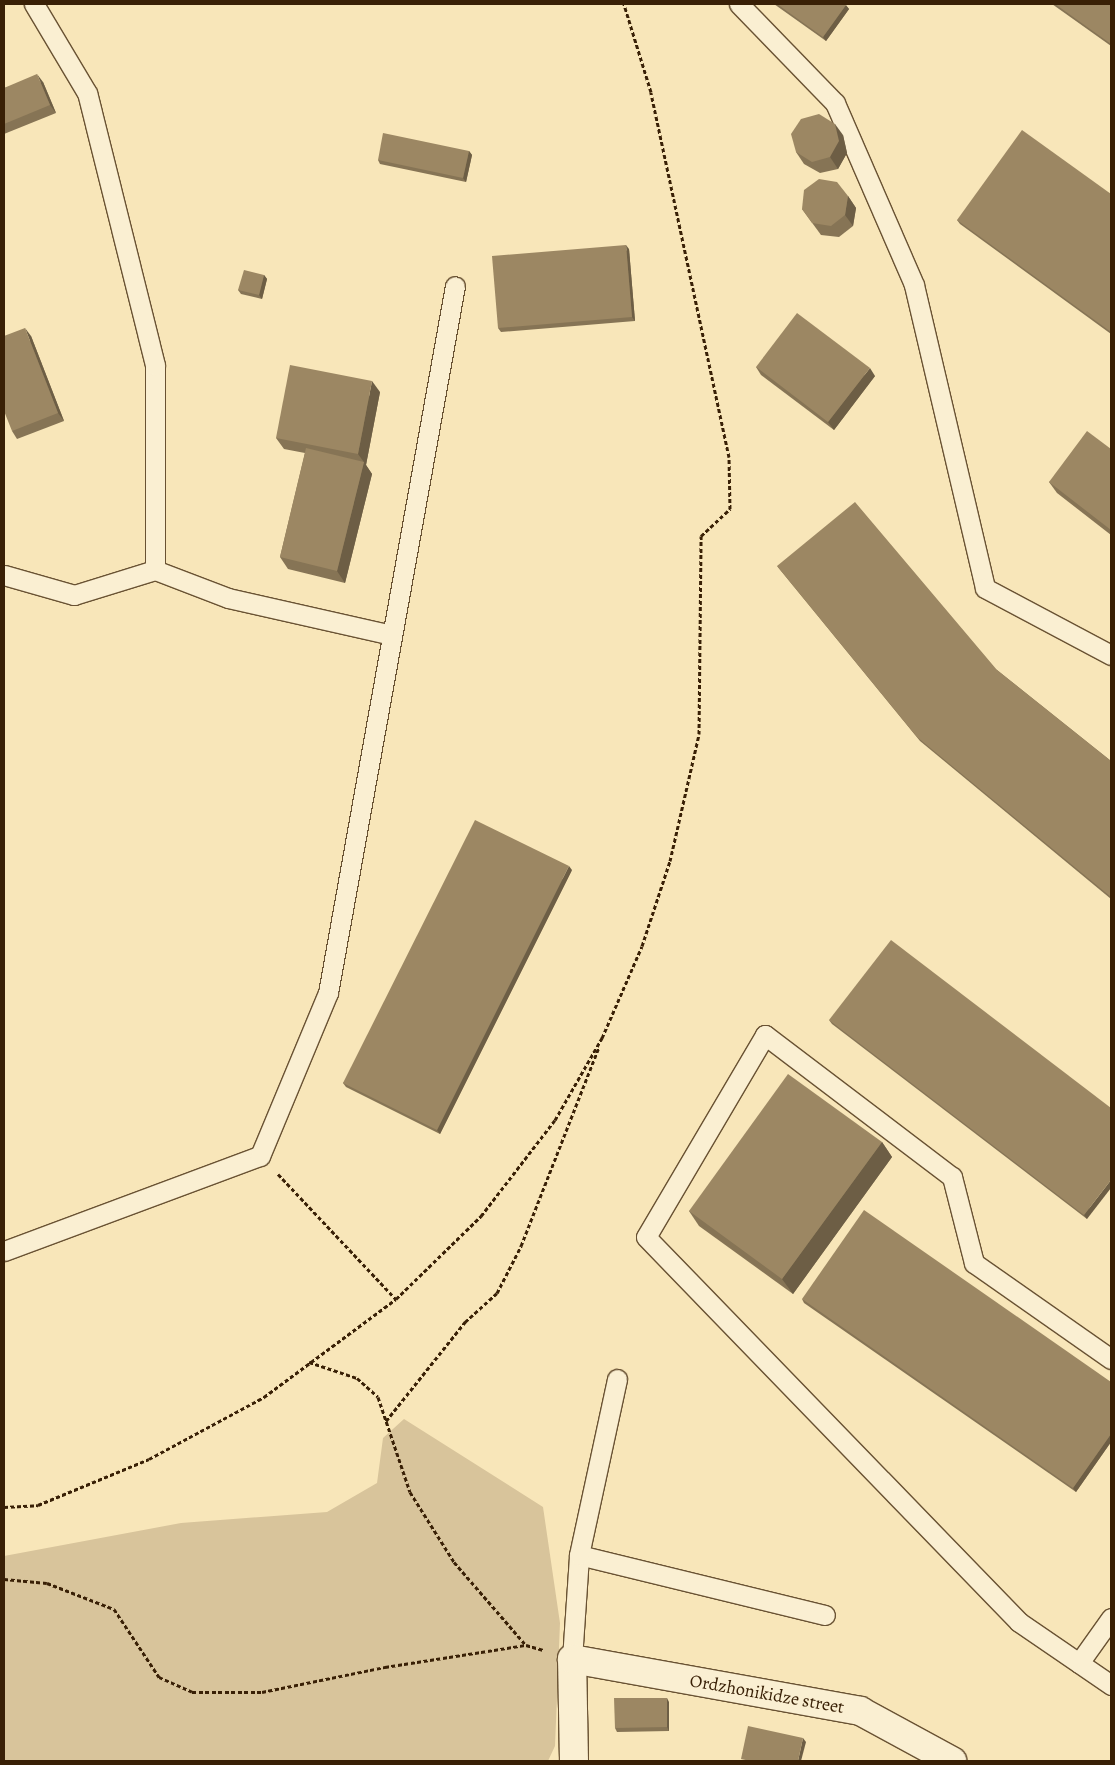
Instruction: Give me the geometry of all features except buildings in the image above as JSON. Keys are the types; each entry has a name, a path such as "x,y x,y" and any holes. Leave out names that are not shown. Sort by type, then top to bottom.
{"street":[{"path":"572,1659 574,1761"},
{"name":"Ordzhonikidze street","path":"572,1659 860,1712 952,1761"}],"lane":[{"path":"34,4 87,93 155,365 155,570"},
{"path":"738,4 835,103 914,285 984,588 1111,655"},
{"path":"4,1251 260,1156 328,993 455,286"},
{"path":"4,575 74,595 155,570 228,598 392,635"},
{"path":"1111,1359 974,1263 952,1177 765,1035 646,1237 1019,1622 1111,1685"},
{"path":"572,1659 579,1555 617,1379"},
{"path":"579,1555 825,1615"},
{"path":"1079,1663 1111,1618"}],"path":[{"path":"386,1421 465,1322 497,1293 521,1246 602,1038 642,946 670,861 699,734 701,536 730,509 730,457 652,92 624,4"},
{"path":"4,1507 38,1505 149,1459 264,1397 396,1299 481,1216 555,1120 602,1038"},
{"path":"260,1156 396,1299"},
{"path":"309,1362 357,1378 378,1397 410,1492 444,1547 526,1645"},
{"path":"4,1579 47,1583 114,1609 159,1677 192,1692 262,1692 385,1668 526,1645 572,1659"}],"shaded area":[{"path":"404,1419 543,1507 560,1623 555,1746 548,1761 4,1761 4,1556 181,1523 327,1512 377,1483 383,1438"}]}
